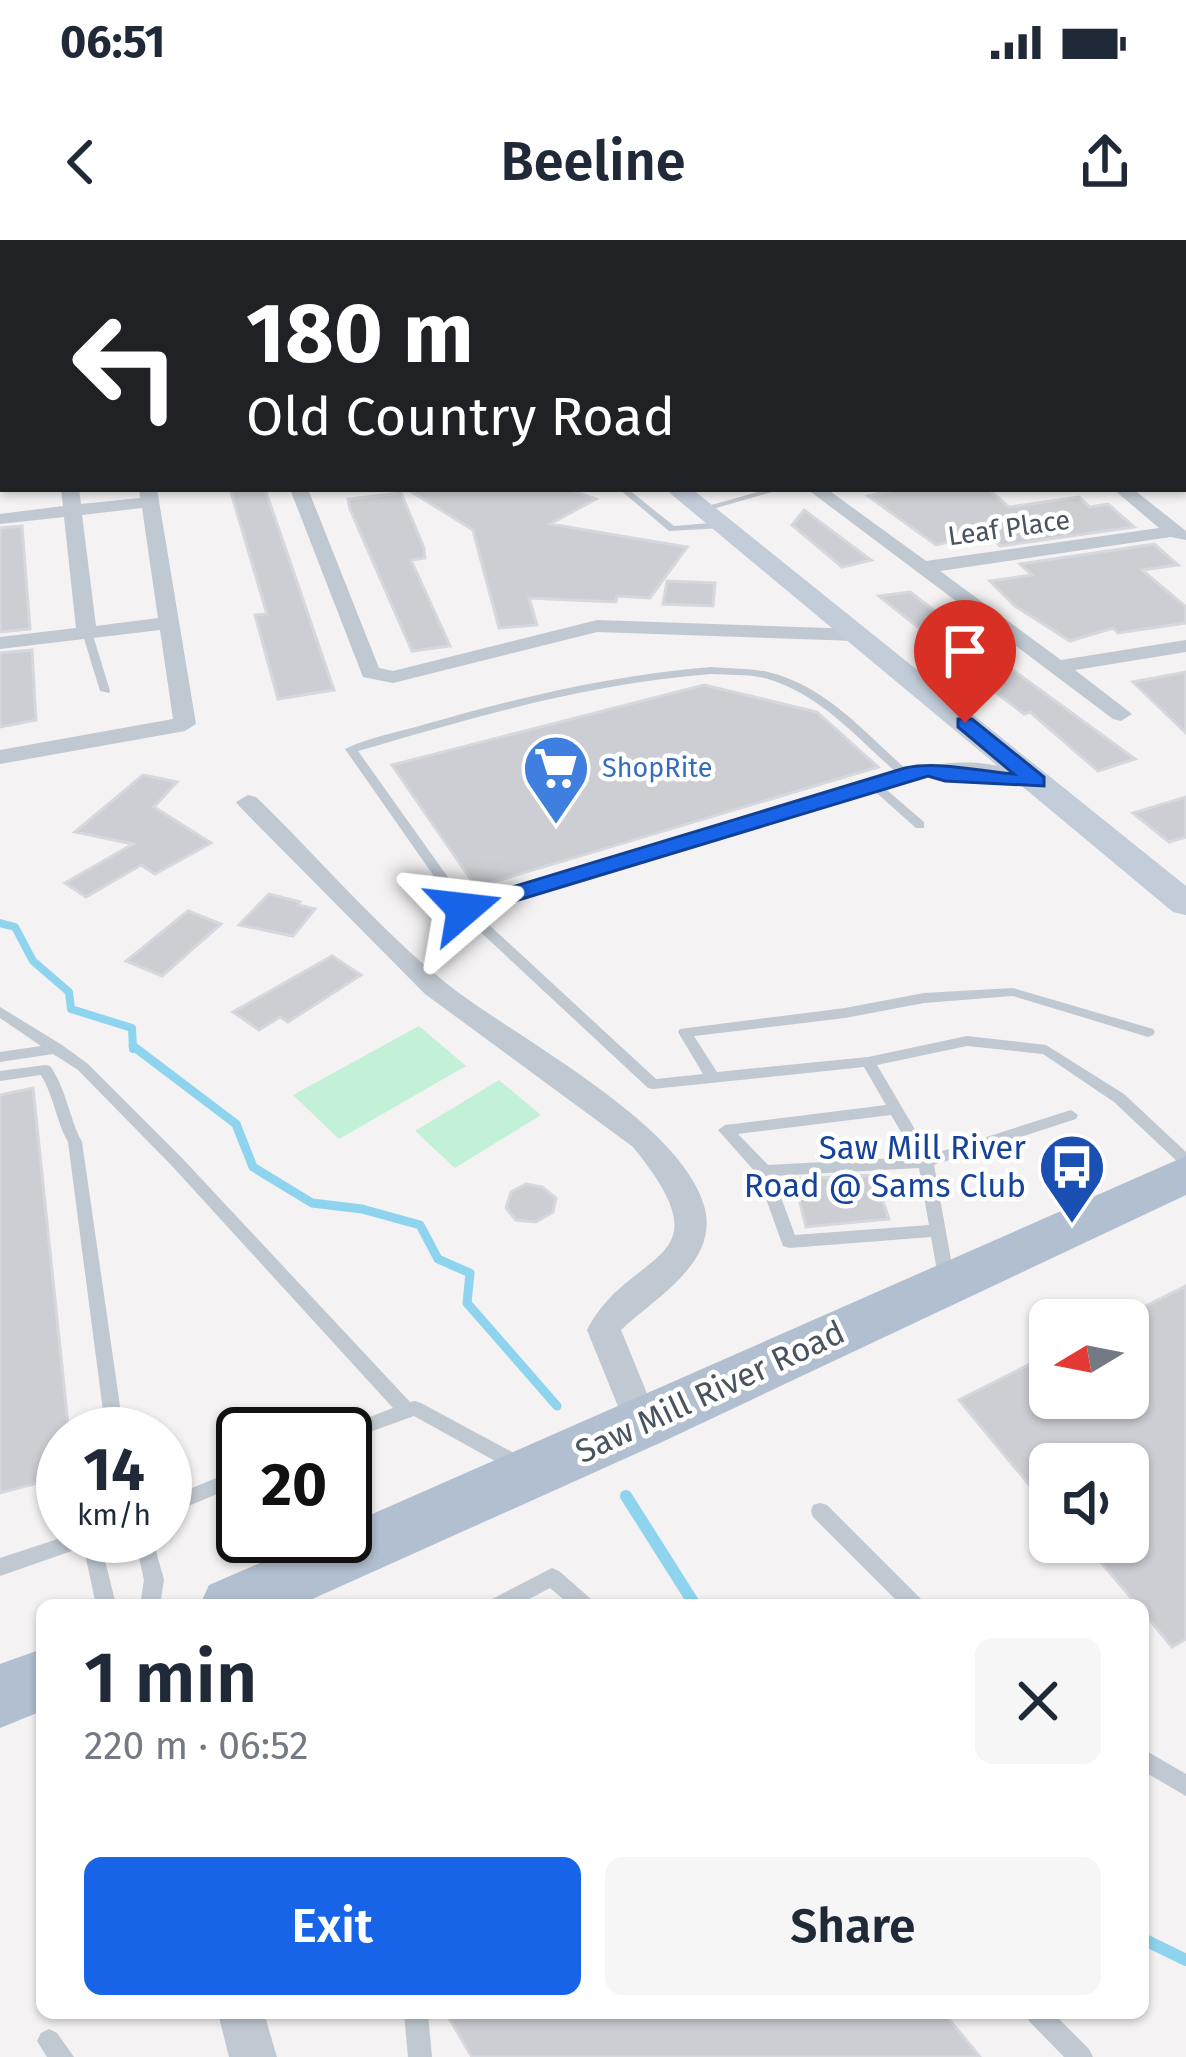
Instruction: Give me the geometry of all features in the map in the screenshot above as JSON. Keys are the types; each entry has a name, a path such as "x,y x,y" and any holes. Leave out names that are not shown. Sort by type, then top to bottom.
{"main road":[{"name":"Saw Mill River Road","path":"245,1599 643,1425 1186,1174"},
{"path":"0,1696 36,1682"}],"street":[{"path":"70,492 87,632"},
{"path":"300,492 370,673 393,677 598,626 857,635"},
{"path":"681,492 1186,904"},
{"path":"819,492 1121,714"},
{"path":"1126,492 1180,535"},
{"path":"0,519 149,496 185,724 0,757"},
{"name":"Leaf Place","path":"921,568 1180,535"},
{"path":"0,643 170,623"},
{"path":"1058,668 1186,646"},
{"path":"248,802 435,988 644,1139 672,1173 690,1210 688,1239 674,1266 610,1319 604,1330 643,1425"},
{"path":"243,2019 253,2057"}],"lane":[{"path":"627,492 672,529 771,492"},
{"path":"87,632 105,691"},
{"path":"905,774 806,690 771,676 693,671 624,676 351,749 464,909 653,1084 868,1062 967,1041 1046,1050 1119,1098 1186,1161"},
{"path":"464,909 905,774 930,769 945,775 1030,780"},
{"path":"874,785 920,825"},
{"path":"713,1078 685,1032 845,1013 924,998 1013,992 1148,1031"},
{"path":"0,1012 83,1067 410,1408 533,1473"},
{"path":"0,1057 57,1048"},
{"path":"868,1062 926,1162 948,1282"},
{"path":"0,1076 45,1070 53,1079 68,1131 76,1142 112,1407"},
{"path":"897,1108 725,1130 764,1171 789,1242 939,1230"},
{"path":"764,1171 926,1162 1071,1115"},
{"path":"372,1423 410,1408"},
{"path":"820,1510 908,1599"},
{"path":"0,1567 36,1555"},
{"path":"96,1563 105,1599"},
{"path":"150,1563 154,1580 151,1599"},
{"path":"510,1599 552,1577 577,1599"},
{"path":"1149,1763 1186,1786"},
{"path":"417,2019 420,2057"},
{"path":"1043,2019 1081,2057"}],"green space":[{"path":"419,1026 466,1066 339,1139 293,1095"},
{"path":"499,1080 541,1115 455,1168 415,1131"}],"building":[{"path":"231,492 266,492 334,690 278,699 255,615 267,614"},
{"path":"412,492 576,492 596,499 550,524 687,547 650,598 617,596 616,602 529,598 537,625 499,628 473,530"},
{"path":"992,492 1009,507 1079,497 1090,507 1108,504 1134,527 1000,546 986,533 936,545 868,496"},
{"path":"401,493 424,548 425,558 411,560 450,646 412,651 350,509 348,499"},
{"path":"804,510 871,560 842,567 792,525"},
{"path":"22,526 30,629 0,632 0,528"},
{"path":"1154,544 1178,565 1142,570 1186,607 1186,623 1118,633 1113,628 1070,641 1015,606 990,581 1032,575 1020,564"},
{"path":"667,581 715,583 713,606 663,604"},
{"path":"910,592 1135,759 1098,771 1030,712 1024,714 936,647 942,646 879,596"},
{"path":"32,650 36,720 0,727 0,653"},
{"path":"1186,672 1186,733 1133,682"},
{"name":"ShopRite","path":"704,685 817,712 878,767 476,887 392,765"},
{"path":"143,775 177,782 154,807 211,843 155,874 141,865 86,897 65,883 133,844 75,832"},
{"path":"1186,797 1186,837 1169,842 1133,813"},
{"path":"269,894 315,909 293,936 239,925"},
{"path":"188,911 221,924 162,976 126,961"},
{"path":"332,956 361,975 288,1022 280,1017 259,1030 233,1012"},
{"path":"33,1088 66,1407 36,1407 36,1483 0,1493 0,1095"},
{"path":"874,1175 889,1219 806,1227 794,1179"},
{"path":"526,1184 542,1187 556,1198 553,1212 536,1222 516,1220 506,1208 511,1192"},
{"path":"1186,1286 1186,1639 1172,1647 1149,1619 1149,1599 1132,1599 1102,1563 1149,1563 1149,1443 1029,1443 1029,1485 959,1400 1029,1365 1029,1419 1149,1419 1149,1304"},
{"path":"450,2019 949,2019 980,2057 472,2057"}],"waterway":[{"path":"0,923 15,927 33,961 69,992 71,1009 132,1028 133,1049"},
{"path":"133,1046 236,1124 253,1167 312,1203 362,1209 420,1225 438,1259 470,1273 467,1303 557,1406"},
{"path":"626,1496 691,1599"},
{"path":"1149,1942 1186,1960"}],"place":[{"name":"ShopRite","path":"556,827"},
{"name":"Saw Mill River Road @ Sams Club","path":"1072,1226"}],"route":[{"path":"464,909 905,774 930,769 945,775 1036,782 965,723"}]}
